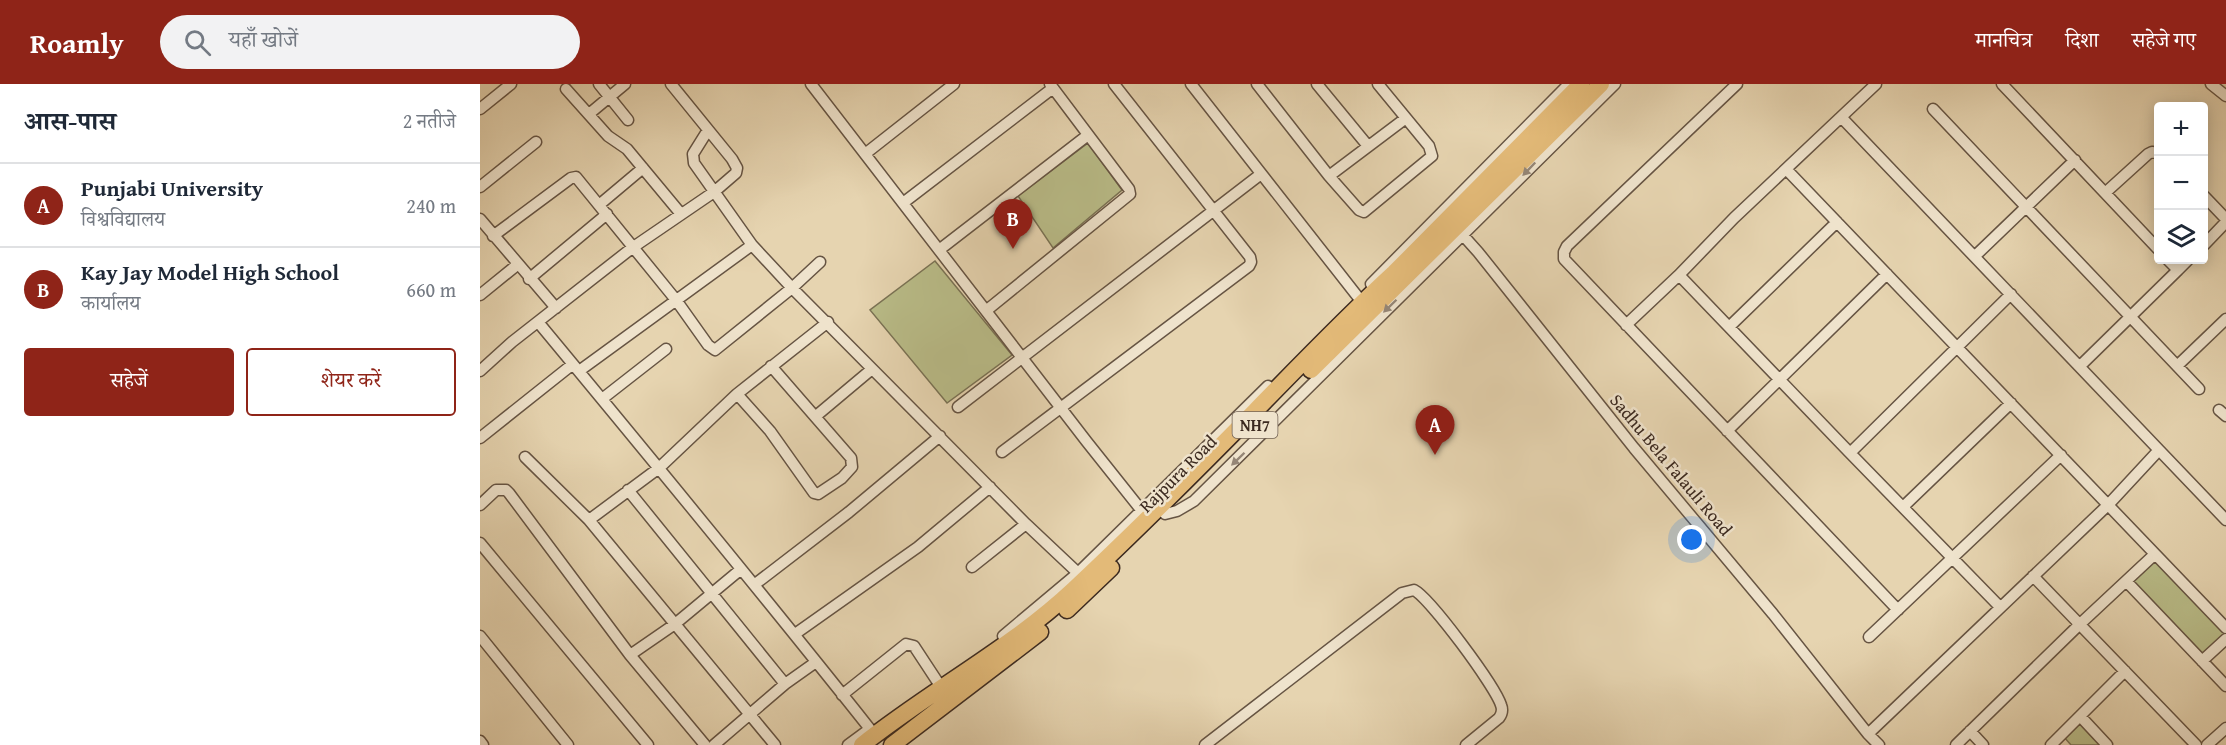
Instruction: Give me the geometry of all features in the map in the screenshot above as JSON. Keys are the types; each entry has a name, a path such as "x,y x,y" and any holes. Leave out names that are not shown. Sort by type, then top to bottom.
{"highway":[{"name":"NH7","path":"1456,226 1581,84"},
{"name":"Rajpura Road","path":"862,745 1074,589 1394,273 1456,226 1600,84"},
{"name":"Rajpura Road","path":"892,745 1051,624 1084,595 1166,514 1363,304"}],"street":[{"path":"480,109 511,84"},
{"path":"599,84 628,120"},
{"path":"589,114 625,84"},
{"path":"480,371 632,248 732,178 737,168 732,159 671,84"},
{"path":"811,84 1142,511"},
{"path":"866,154 954,84"},
{"path":"1002,452 1250,264 1250,257 1114,84"},
{"path":"1191,84 1363,304"},
{"path":"1257,84 1329,176 1361,212 1367,211 1432,156 1429,146 1378,84"},
{"path":"1317,84 1368,146"},
{"path":"848,745 937,681 1002,642 1078,573 1363,304 1569,84"},
{"path":"1166,514 1177,511 1194,501 1456,226 1615,84"},
{"path":"1737,84 1567,246 1564,252 1565,262 1898,610"},
{"path":"1626,325 1876,84"},
{"path":"2002,84 2154,245"},
{"path":"2211,84 2226,96"},
{"path":"903,203 1051,86 1129,189 1129,196 987,310"},
{"path":"566,89 608,136 627,149 681,214"},
{"path":"1933,109 2199,389"},
{"path":"1841,117 2226,519"},
{"path":"1329,176 1406,118"},
{"path":"708,129 693,154 693,160 752,245 1026,524 1078,573"},
{"path":"939,250 1088,135"},
{"path":"480,188 536,142"},
{"path":"2105,193 2148,154 2154,152"},
{"path":"1975,256 2074,160"},
{"path":"530,279 603,210 643,168"},
{"path":"1786,169 2226,627"},
{"path":"958,407 1261,174"},
{"path":"493,236 573,177 578,178 676,300 708,345 715,350 792,288 820,262"},
{"path":"2208,201 2226,221 2208,241"},
{"path":"480,219 556,308"},
{"path":"1729,327 1837,222"},
{"name":"Sadhu Bela Falauli Road","path":"1456,226 1634,448 1788,633 1869,740 1879,745"},
{"path":"480,438 752,245"},
{"path":"2173,264 2178,270"},
{"path":"2080,366 2184,264"},
{"path":"480,295 517,265"},
{"path":"1727,431 1887,274"},
{"path":"1678,275 2000,607"},
{"path":"1850,453 2011,294"},
{"path":"2177,366 2226,319"},
{"path":"538,322 795,634 870,729"},
{"path":"589,520 659,468 737,394 828,322"},
{"path":"602,399 666,349"},
{"path":"737,394 770,431 814,494 818,494 842,478 852,467 851,458 771,366"},
{"path":"816,416 872,369"},
{"path":"1904,506 2011,403"},
{"path":"754,585 849,512 940,436"},
{"path":"1869,740 2000,607 2108,505 2159,450"},
{"path":"1869,637 2061,456"},
{"path":"525,457 589,520 775,745"},
{"path":"795,634 918,547 990,487"},
{"path":"482,499 501,489 509,493 630,655 705,745"},
{"path":"628,490 713,592 785,684"},
{"path":"972,567 1026,524"},
{"path":"480,543 648,745"},
{"path":"1956,745 2155,554"},
{"path":"630,655 675,624 740,570"},
{"path":"2033,576 2196,745"},
{"path":"2126,581 2226,686"},
{"path":"1205,745 1402,593 1414,590 1434,610 1485,676 1501,704 1502,714 1499,718 1466,745"},
{"path":"899,745 1020,656 1051,624"},
{"path":"2202,661 2226,639"},
{"path":"481,640 568,745"},
{"path":"842,694 906,644 914,646 937,681"},
{"path":"714,745 785,684 816,662"},
{"path":"2058,742 2080,716 2125,671"},
{"path":"2080,716 2107,745"},
{"path":"2207,745 2226,728"},
{"path":"1970,731 1983,745"},
{"path":"480,741 483,745"}],"green space":[{"path":"1088,143 1122,190 1053,248 1018,196"},
{"path":"935,261 1012,355 947,403 870,310"},
{"path":"2155,559 2226,632 2226,635 2202,657 2132,581"},
{"path":"2078,722 2100,745 2071,745 2064,737"}],"place":[{"name":"Kay Jay Model High School","path":"1013,249"},
{"name":"Punjabi University","path":"1435,455"}]}
